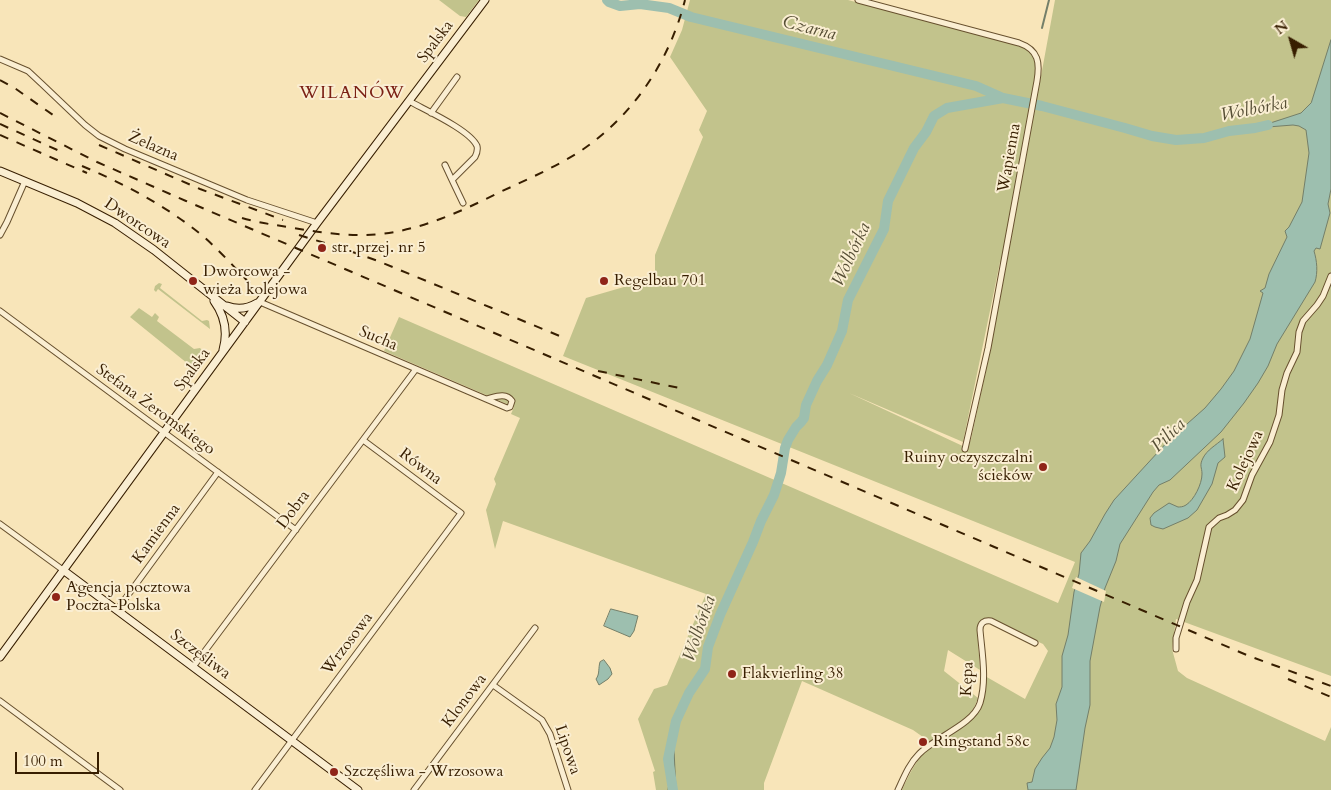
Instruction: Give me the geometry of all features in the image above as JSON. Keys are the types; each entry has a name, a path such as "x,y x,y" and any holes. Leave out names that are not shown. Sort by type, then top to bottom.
{"street":[{"name":"Spalska","path":"0,657 318,223 485,0"},
{"name":"Wapienna","path":"858,0 1024,45 1033,51 1039,68 988,348 966,449"},
{"name":"Żelazna","path":"0,59 28,71 99,136 125,149 247,200 318,223"},
{"path":"431,113 457,78"},
{"path":"409,101 454,125 470,137 476,145 478,152 475,157 452,180"},
{"path":"445,165 463,203"},
{"name":"Dworcowa","path":"0,172 77,203 115,223 154,250 245,322"},
{"path":"0,235 25,181"},
{"name":"Kolejowa","path":"1176,648 1176,638 1187,602 1197,580 1210,527 1219,518 1235,510 1243,500 1252,475 1270,442 1280,416 1282,390 1287,373 1297,352 1299,332 1303,322 1323,296 1331,276"},
{"path":"210,294 224,322 226,338 222,354"},
{"path":"222,304 240,309 250,308 260,302"},
{"name":"Sucha","path":"260,302 486,399"},
{"name":"Stefana Żeromskiego","path":"0,311 296,530"},
{"name":"Dobra","path":"193,667 416,369"},
{"name":"Równa","path":"363,440 461,513"},
{"name":"Kamienna","path":"117,610 218,472"},
{"name":"Wrzosowa","path":"255,790 461,513"},
{"name":"Szczęśliwa","path":"0,524 358,790"},
{"name":"Kępa","path":"898,790 908,768 920,752 976,712 980,704 983,686 980,630 982,623 991,622 1035,643"},
{"name":"Klonowa","path":"414,790 535,628"},
{"name":"Lipowa","path":"493,684 542,720 550,734 568,790"},
{"path":"0,701 120,790"}],"green space":[{"path":"439,0 479,0 466,17 460,16"},
{"path":"690,0 848,0 1009,42 1021,46 1032,55 1037,72 1025,141 1002,263 1000,262 963,442 849,393 967,448 971,439 991,348 1055,0 1331,0 1331,676 1176,619 1172,649 1178,671 1187,678 1325,741 1331,727 1331,790 902,790 914,766 924,753 976,715 982,706 985,693 985,676 1025,699 1048,651 1043,644 1010,629 992,618 987,618 981,620 977,626 980,670 948,650 944,671 978,698 974,708 967,717 930,742 913,730 802,681 764,783 764,790 656,790 653,772 655,771 638,719 654,689 667,685 706,594 503,521 495,549 486,510 496,484 494,479 520,418 511,414 514,407 384,351 399,317 1058,603 1075,562 563,356 586,298 655,278 655,255 703,137 699,130 707,111 670,57 682,30"},
{"path":"159,283 162,284 160,288 202,321 209,321 210,329 158,289 156,292 154,290 155,286"},
{"path":"139,308 152,317 155,313 159,317 157,321 194,349 200,348 209,357 198,372 130,317"}],"shaded area":[{"path":"1331,40 1331,189 1328,204 1330,213 1320,249 1316,248 1314,251 1317,266 1315,282 1277,344 1268,366 1244,403 1221,432 1170,480 1159,485 1120,544 1100,607 1090,661 1090,705 1076,790 1028,790 1027,783 1032,782 1035,769 1050,748 1054,737 1057,720 1056,704 1062,687 1062,656 1068,635 1081,553 1114,500 1170,439 1205,408 1221,389 1234,371 1250,339 1263,293 1260,291 1265,288 1269,274 1287,237 1285,231 1302,202 1309,153 1306,130 1299,126 1255,128 1301,113 1311,103"},
{"path":"1223,439 1225,457 1218,463 1212,484 1197,510 1188,518 1163,529 1151,525 1150,518 1154,513 1169,503 1182,507 1192,499 1201,482 1203,458 1209,450"},
{"path":"611,609 638,616 634,631 630,637 604,626"},
{"path":"604,660 612,674 599,685 596,679 600,662"},
{"path":"674,750 676,790 668,790 670,776 665,755 666,752"}],"pier":[{"path":"1076,577 1106,591 1104,602 1072,588"}],"waterway":[{"name":"Czarna","path":"607,0 620,6 640,4 669,8 691,17 976,86 1003,98"},
{"path":"1042,28 1049,0"},
{"name":"Wolbórka","path":"673,790 668,759 676,721 689,693 705,669 708,647 720,615 774,495 788,440 804,418 806,405 842,331 848,300 884,229 888,201 914,148 926,132 934,116 947,108 1003,98 1042,106 1152,136 1176,140 1204,138 1229,131 1268,125"}],"railway":[{"path":"242,218 268,224 348,235 397,232 441,219 537,175 576,154 596,140 630,107 645,88 669,46 685,0"},
{"path":"0,80 53,115"},
{"path":"0,113 97,162 186,201 1249,656 1331,686"},
{"path":"0,124 64,153"},
{"path":"0,135 87,173"},
{"path":"99,145 200,189 283,220"},
{"path":"82,166 130,188 176,216 211,243 255,289"},
{"path":"299,235 378,261 567,339"},
{"path":"598,371 684,389"},
{"path":"1288,679 1331,697"}],"place":[{"name":"str. przej. nr 5","path":"322,248"},
{"name":"Dworcowa - wieża kolejowa","path":"193,281"},
{"name":"Regelbau 701","path":"604,281"},
{"name":"Ruiny oczyszczalni ścieków","path":"1043,467"},
{"name":"Agencja pocztowa Poczta-Polska","path":"56,597"},
{"name":"Flakvierling 38","path":"732,674"},
{"name":"Ringstand 58c","path":"923,742"},
{"name":"Szczęśliwa - Wrzosowa","path":"334,772"}],"district":[{"name":"WILANÓW","path":"352,94"}],"water label":[{"name":"Pilica","path":"1169,436"}]}
